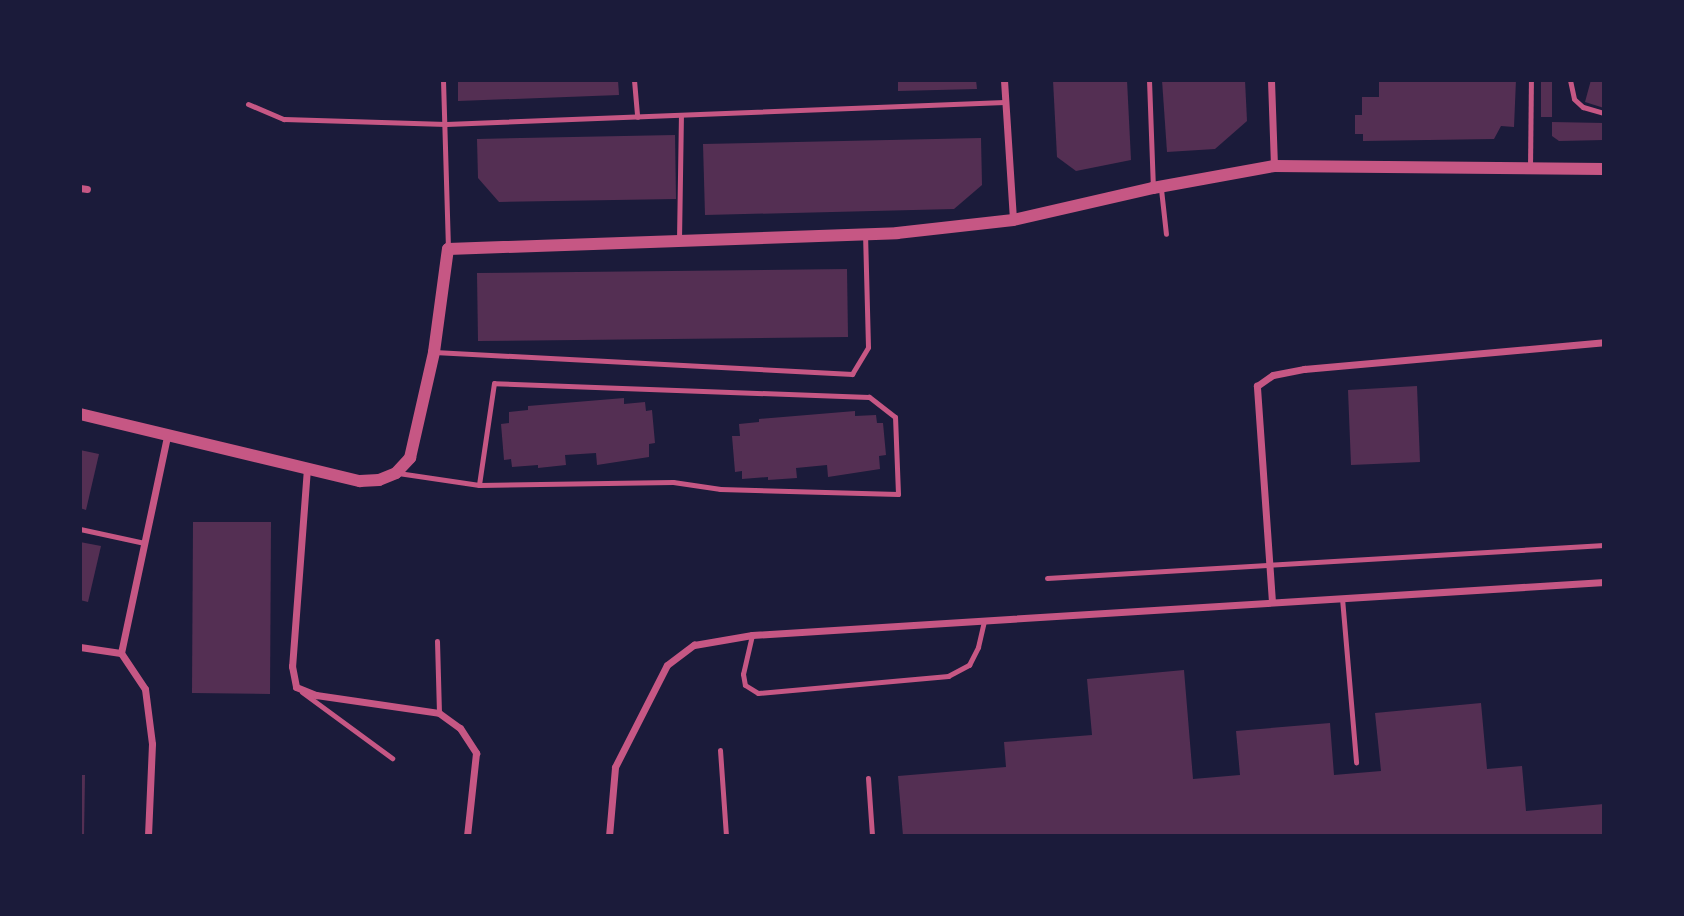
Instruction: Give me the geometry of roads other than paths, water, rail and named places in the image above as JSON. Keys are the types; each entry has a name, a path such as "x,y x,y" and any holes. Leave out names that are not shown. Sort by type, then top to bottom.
{"street":[{"path":"1004,80 1013,220"},
{"path":"1271,80 1274,166"},
{"path":"80,414 307,466 360,481 379,480 396,473 410,458 435,352 448,249 897,233 1013,220 1157,187 1274,166 1604,169"},
{"path":"1272,603 1257,386 1273,375 1304,369 1604,342"},
{"path":"148,835 152,744 145,689 121,653 167,436"},
{"path":"307,466 292,666 296,687 316,695 439,713 460,728 476,753 467,835"},
{"path":"609,835 615,767 667,665 694,645 752,635 1604,582"},
{"path":"80,647 121,653"}],"lane":[{"path":"443,80 448,249"},
{"path":"634,80 637,117"},
{"path":"1149,80 1157,187 1166,234"},
{"path":"1530,169 1531,80"},
{"path":"1570,80 1574,99 1583,107 1604,113"},
{"path":"248,104 284,119 446,124 1005,102"},
{"path":"679,240 681,116"},
{"path":"435,352 852,374 868,348 865,233"},
{"path":"396,473 479,485 673,482 719,489 898,494 895,417 869,397 494,383 479,485"},
{"path":"80,529 145,543"},
{"path":"1047,578 1604,545"},
{"path":"1342,598 1356,762"},
{"path":"752,635 743,674 745,685 758,692 948,676 969,665 978,647 984,621"},
{"path":"436,642 439,713"},
{"path":"296,687 326,713 392,758"},
{"path":"720,750 726,835"},
{"path":"865,835 873,835 868,778"}]}
